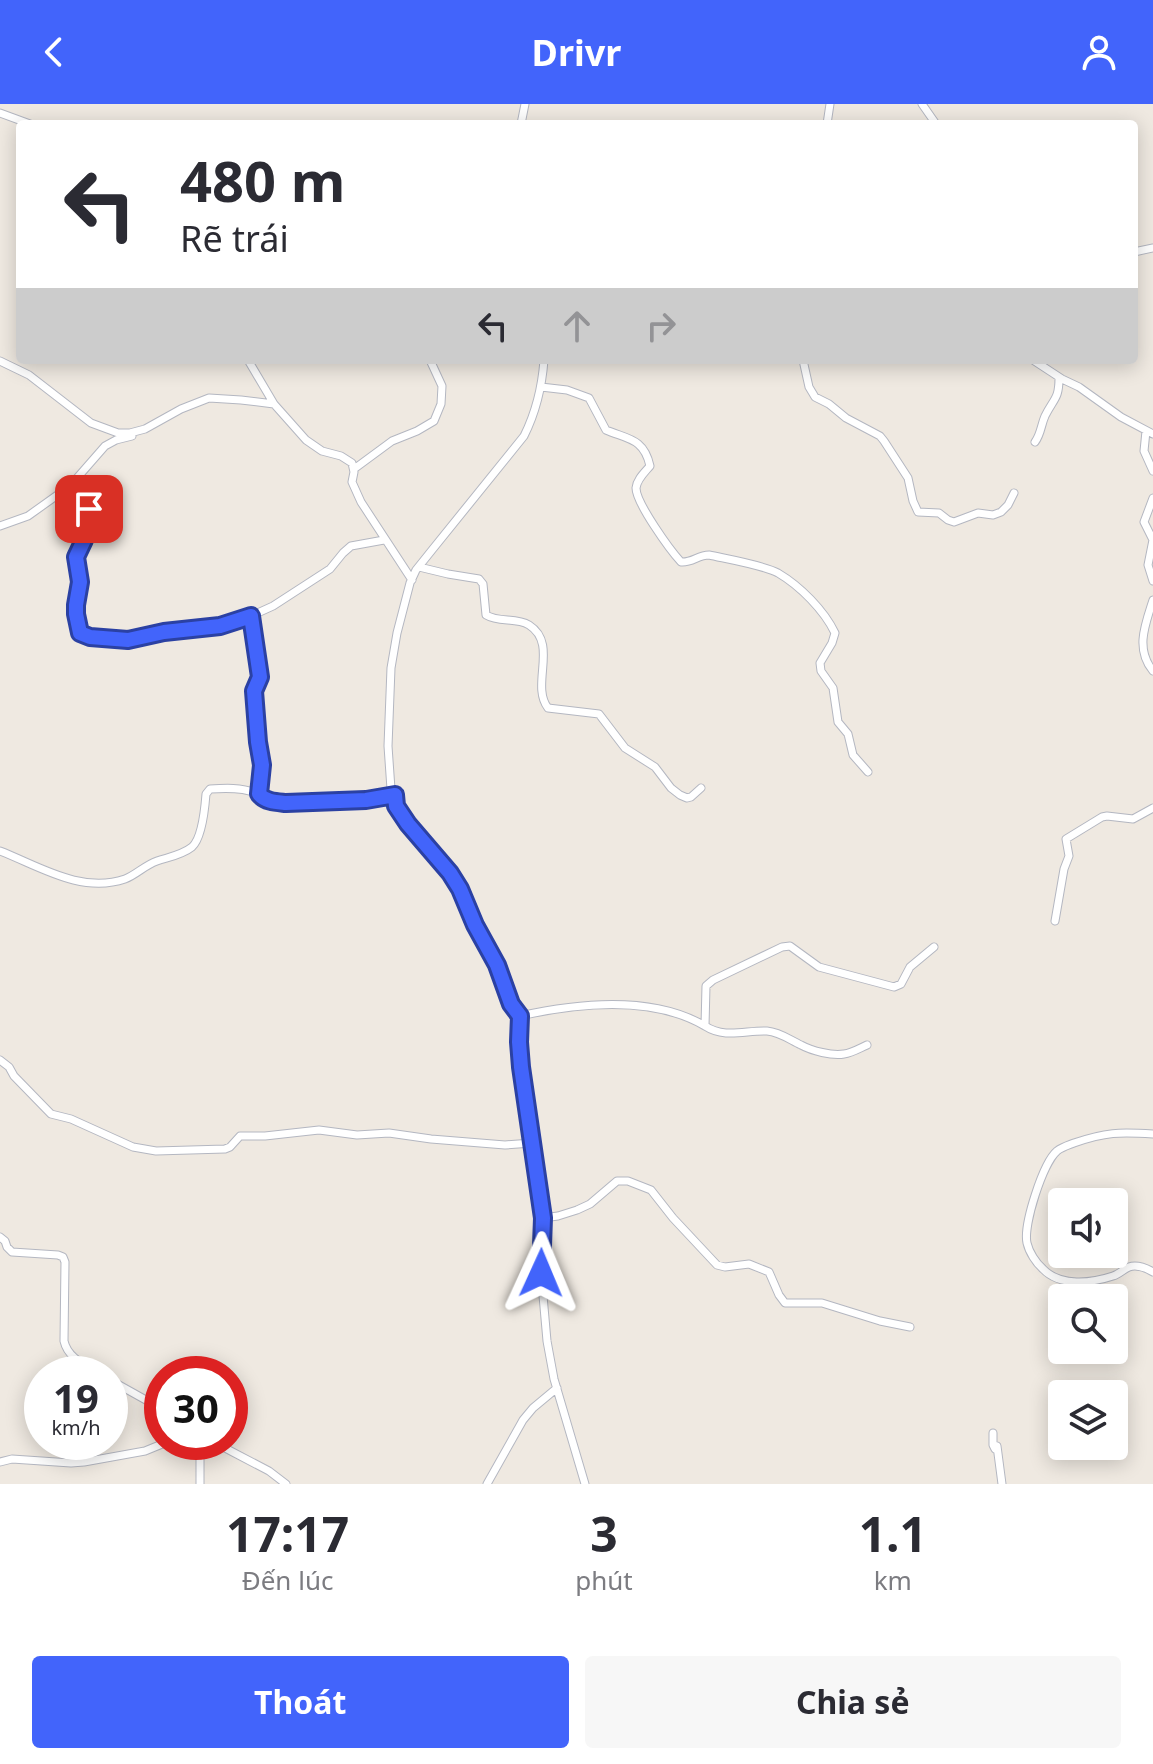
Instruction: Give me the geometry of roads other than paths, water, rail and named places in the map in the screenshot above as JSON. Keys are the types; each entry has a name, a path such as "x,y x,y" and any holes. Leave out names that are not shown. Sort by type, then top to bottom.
{"street":[{"path":"0,113 19,120"},
{"path":"0,361 29,375 91,423 118,433 145,429"},
{"path":"250,364 274,404 306,440 322,451 346,459 352,463 354,472"},
{"path":"412,580 384,540 352,482 354,468 392,441 434,421 441,404 442,386 432,364"},
{"path":"544,364 533,418 524,436 419,567 412,580 391,668 388,746 391,789 396,806 441,860 460,889 497,965 511,1004 520,1016 521,1067 543,1218 541,1273 546,1327 557,1388 585,1484"},
{"path":"804,364 809,387 815,397 880,436 888,446 908,478 918,512 939,513 954,522 978,513 993,515 1008,505 1014,493"},
{"path":"1039,364 1150,432 1144,451 1153,471"},
{"path":"1035,442 1045,416 1058,397 1059,378"},
{"path":"541,387 567,390 589,398 606,430 632,438 645,454 650,466 638,481 639,500 681,562 709,555 772,571 798,589 826,617 835,633 820,663 821,671 833,688 838,722 848,734 853,755 868,772"},
{"path":"0,526 28,516 70,486 105,446 135,435 181,409 209,398 274,404"},
{"path":"70,486 89,509 84,540 76,557 80,582 76,614 83,636 128,640 164,632 220,626 273,606 324,574 351,546 384,540"},
{"path":"1153,498 1144,522 1153,540 1148,565 1153,581"},
{"path":"419,567 479,579 483,584 486,615 525,622 537,631 543,643 543,699 548,708 599,714 627,750 655,767 680,795 691,797 701,788"},
{"path":"1153,600 1142,651 1153,671"},
{"path":"251,616 260,677 254,691 262,765 259,794"},
{"path":"0,851 77,881 109,883 127,879 146,866 175,856 195,844 206,794 210,789 227,788 286,803 366,800 395,795"},
{"path":"1055,921 1069,856 1066,839 1102,817 1133,819 1153,808"},
{"path":"705,1026 706,986 782,947 790,946 819,967 894,987 901,984 910,967 934,947"},
{"path":"520,1016 570,1006 611,1004 675,1013 722,1033 772,1032 806,1048 841,1055 867,1045"},
{"path":"0,1060 51,1114 71,1119 133,1147 156,1151 225,1149 240,1136 319,1130 357,1135 389,1133 505,1145 532,1143"},
{"path":"1153,1134 1104,1133 1059,1149 1050,1160 1036,1191 1026,1233 1027,1245 1043,1270 1062,1280 1102,1279 1139,1266 1153,1272"},
{"path":"543,1218 577,1210 590,1204 617,1181 628,1181 651,1190 717,1265 749,1264 769,1272 785,1303 822,1303 910,1327"},
{"path":"0,1237 12,1252 63,1257 64,1341 65,1348 72,1356"},
{"path":"487,1484 523,1420 557,1388"},
{"path":"993,1433 1002,1484"},
{"path":"0,1462 12,1459 71,1463 144,1451"},
{"path":"199,1460 200,1484"},
{"path":"248,1460 286,1484"}]}
